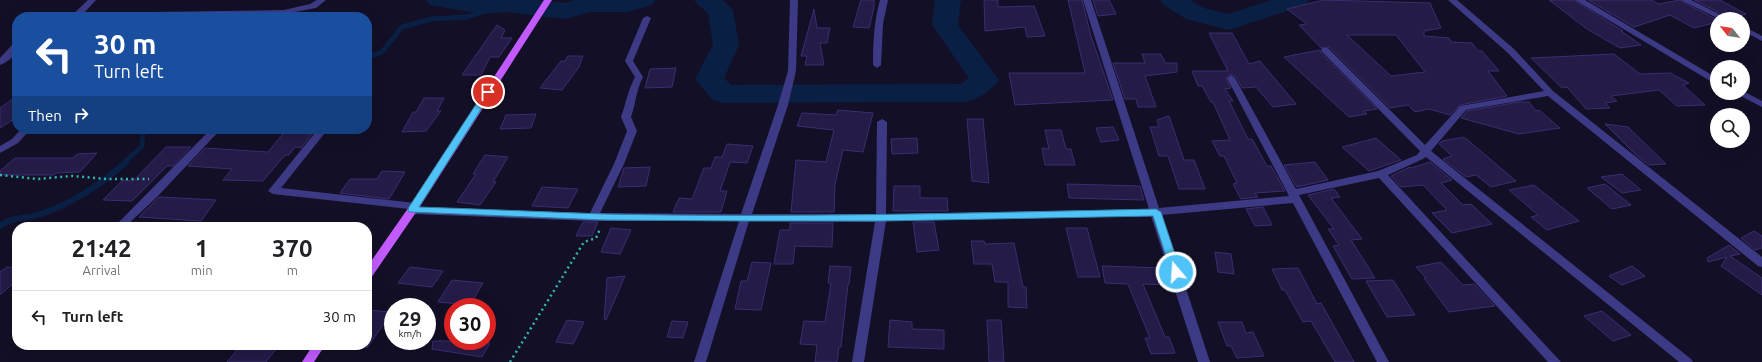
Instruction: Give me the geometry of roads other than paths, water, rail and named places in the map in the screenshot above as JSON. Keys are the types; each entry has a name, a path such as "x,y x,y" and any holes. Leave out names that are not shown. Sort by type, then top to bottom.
{"main road":[{"path":"372,268 414,208 548,0"},
{"path":"308,362 316,350"}],"street":[{"path":"80,12 92,0"},
{"path":"284,12 313,6 322,0"},
{"path":"700,362 745,218 783,104 792,71 794,0"},
{"path":"877,66 878,38 884,0"},
{"path":"1087,0 1204,362"},
{"path":"1452,0 1511,51 1550,93 1762,263"},
{"path":"1579,0 1710,78"},
{"path":"1685,0 1710,12"},
{"path":"311,12 313,6"},
{"path":"593,217 619,164 633,128 626,118 633,88 639,77 629,60 647,18"},
{"path":"1750,32 1762,39"},
{"path":"0,50 12,48"},
{"path":"1325,50 1425,151 1687,362"},
{"path":"0,62 12,51"},
{"path":"1231,78 1383,362"},
{"path":"319,134 273,191 414,208 593,217 881,218 1156,212 1295,196 1313,190 1381,174 1420,157 1463,108 1550,93"},
{"path":"1750,98 1762,104"},
{"path":"858,362 881,218 882,122"},
{"path":"0,150 15,141 21,134"},
{"path":"124,222 168,180 211,134"},
{"path":"1381,174 1555,362"}],"waterway":[{"path":"439,0 482,6 506,4 565,11 588,4 628,4 643,0"},
{"path":"707,0 720,10 726,45 709,79 723,94 966,93 985,80 945,25 948,0"},
{"path":"1173,0 1195,14 1229,22 1296,0"},
{"path":"372,55 382,52 402,27 431,19 467,17 506,4"},
{"path":"125,162 142,146 143,134"},
{"path":"0,226 15,219 36,216 53,210 75,199 107,178 127,161"}]}
